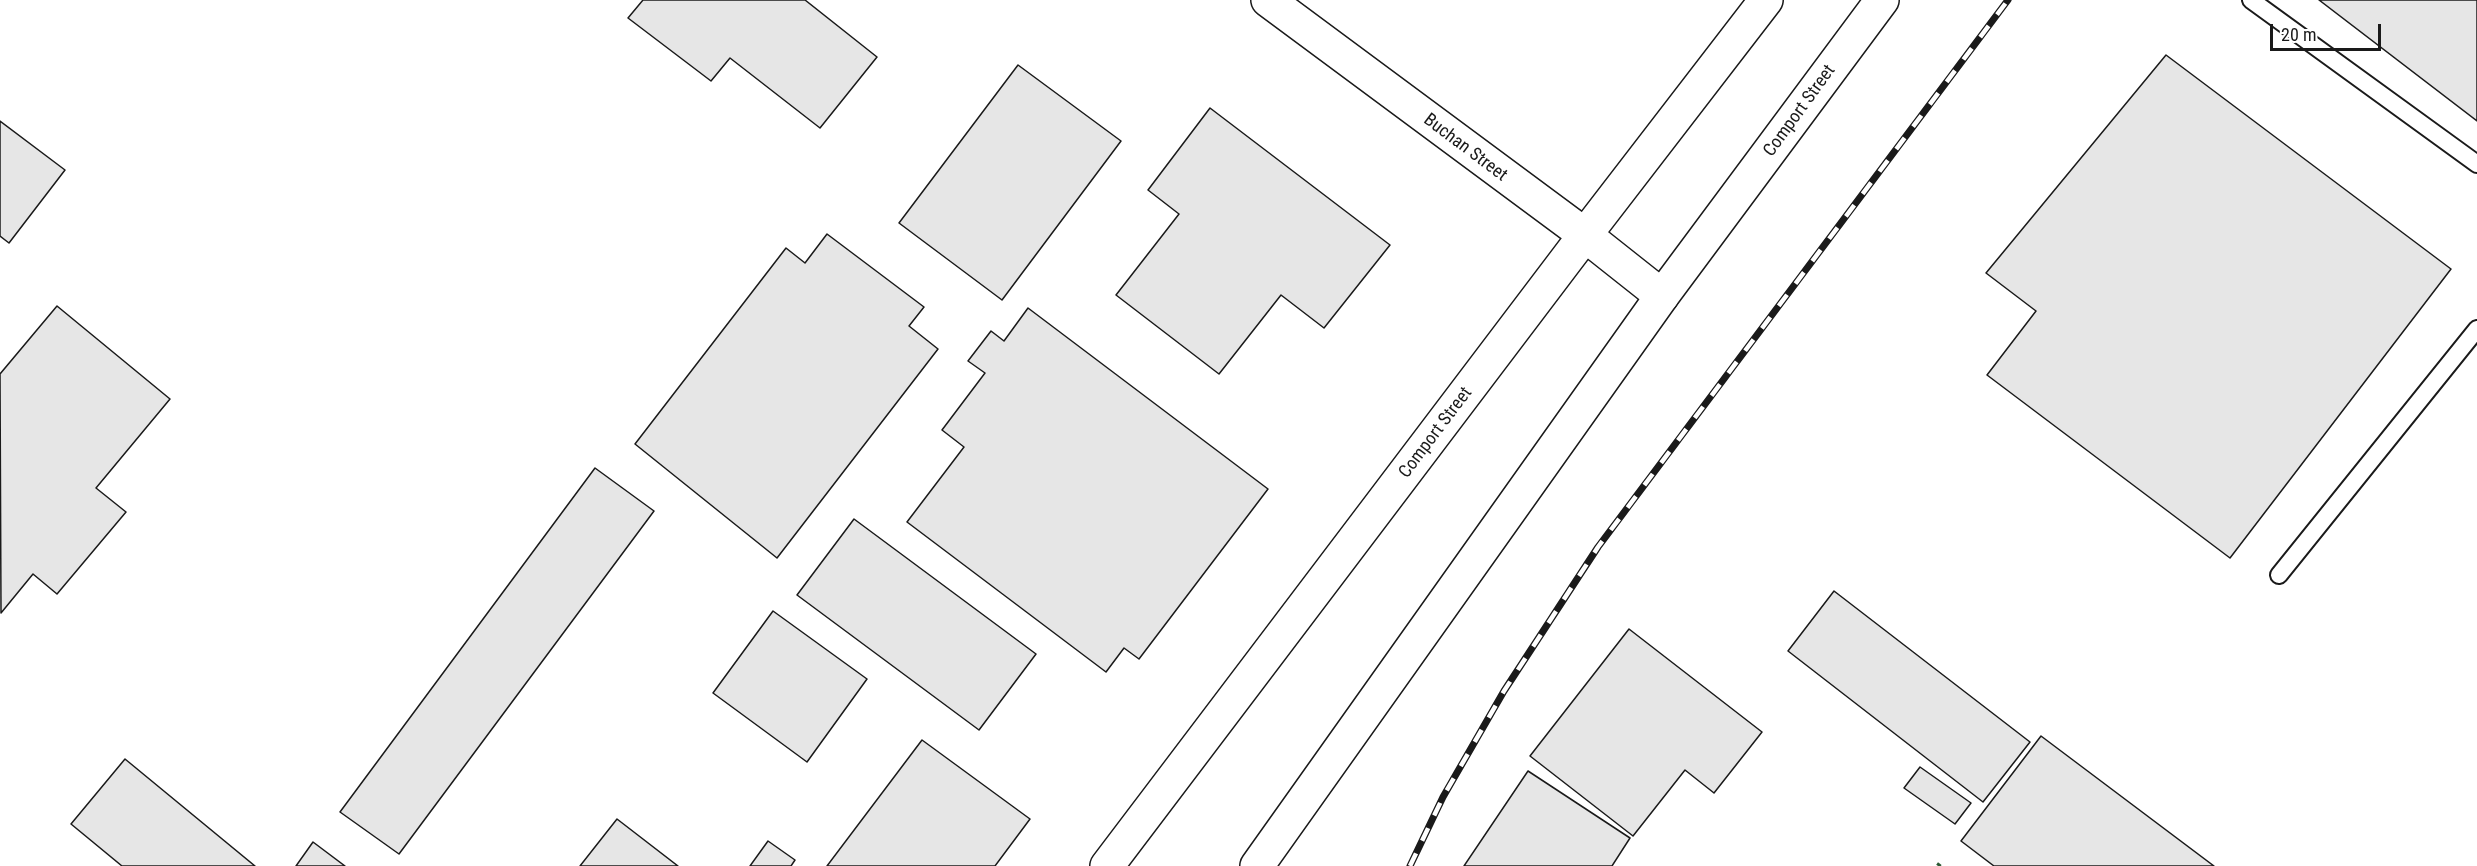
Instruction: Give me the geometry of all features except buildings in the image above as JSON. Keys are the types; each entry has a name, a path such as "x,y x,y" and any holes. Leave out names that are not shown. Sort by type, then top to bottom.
{"main road":[{"name":"Buchan Street","path":"1268,0 1585,235 1662,296"},
{"name":"Comport Street","path":"1107,866 1766,0"},
{"name":"Comport Street","path":"1258,865 1662,296 1882,0"}],"lane":[{"path":"2251,0 2477,164"},
{"path":"2279,575 2477,329"}],"railway":[{"path":"1410,866 1443,797 1504,691 1598,547 2008,0"}],"hedge":[{"path":"1938,866 1941,862"}]}
